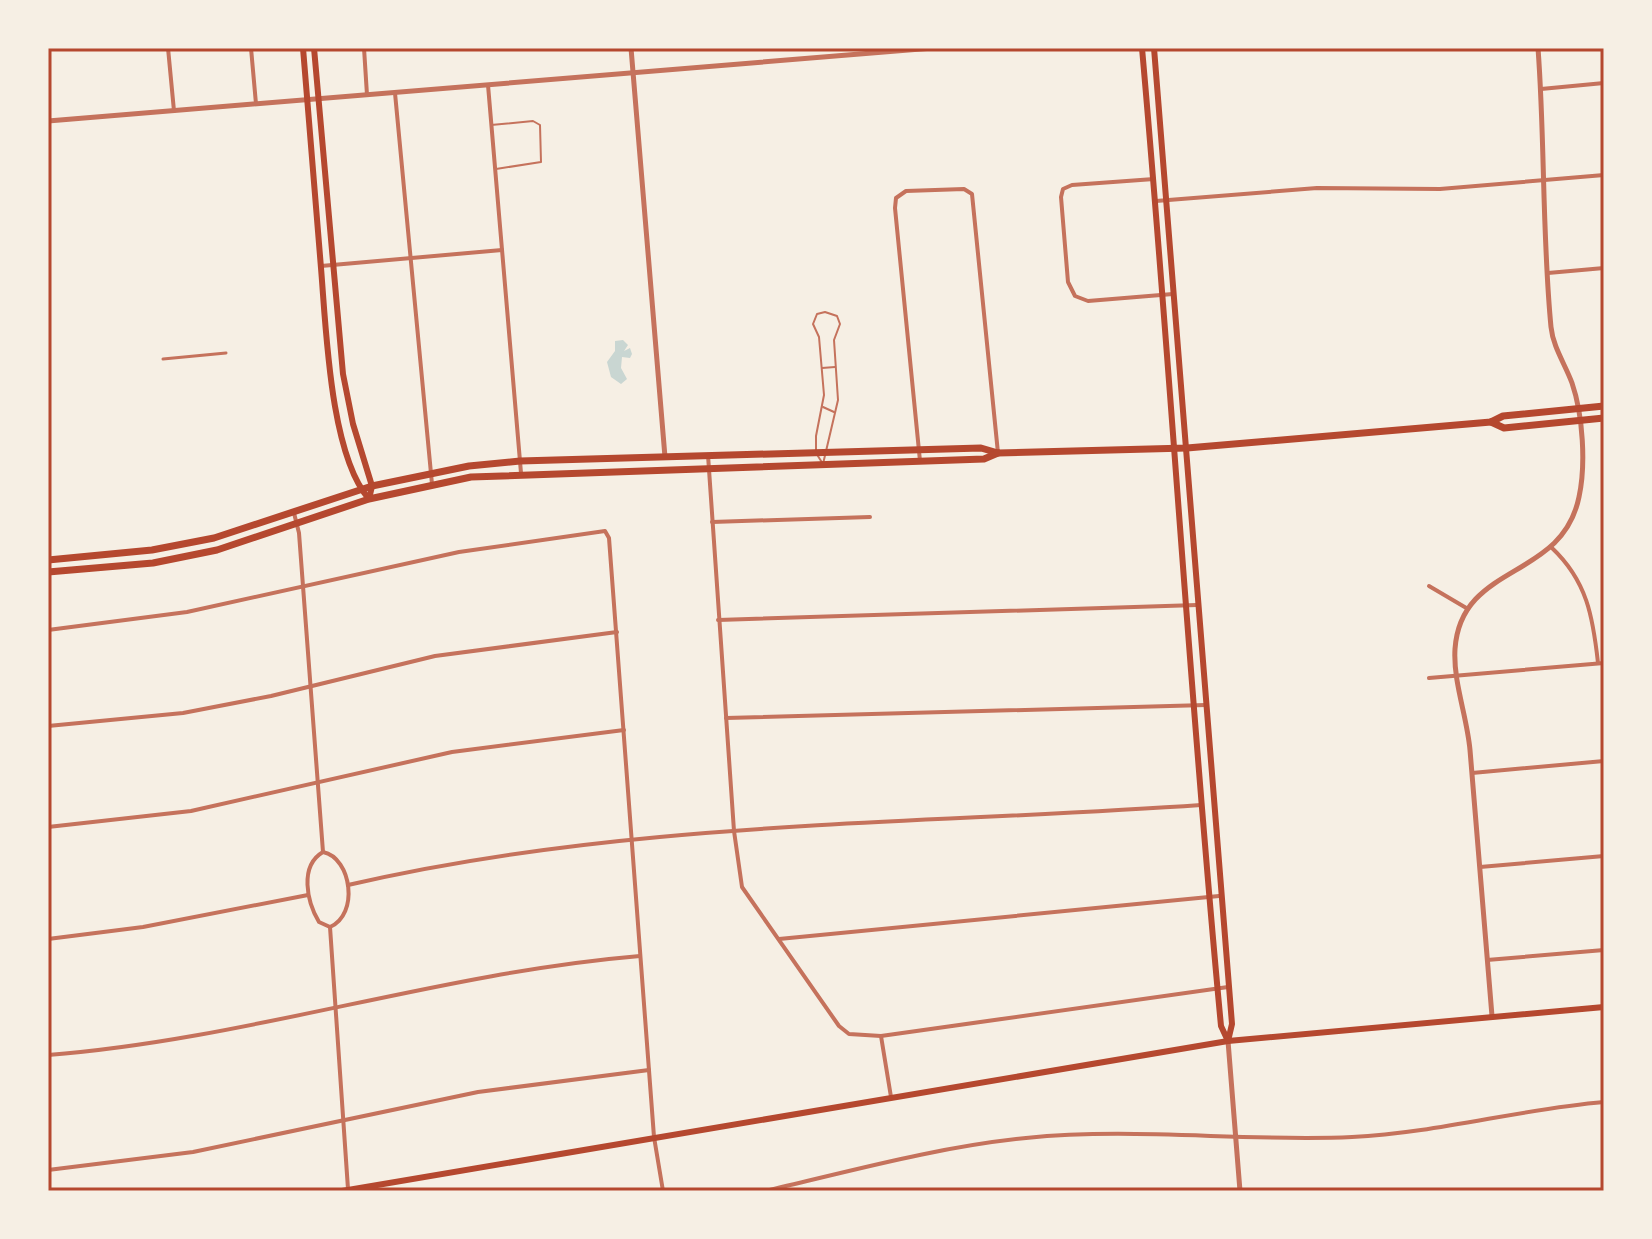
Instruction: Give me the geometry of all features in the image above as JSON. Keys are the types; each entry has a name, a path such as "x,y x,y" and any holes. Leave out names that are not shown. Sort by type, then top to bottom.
{"main road":[{"path":"303,48 328,347 339,418 361,490 369,499"},
{"path":"314,48 341,346 353,424 372,486 369,499"},
{"path":"1142,48 1176,448 1208,897 1221,1026 1228,1041"},
{"path":"1154,48 1176,293 1219,896 1232,1024 1228,1041"},
{"path":"315,199 327,198"},
{"path":"328,347 341,346"},
{"path":"48,560 179,546 294,513 372,486 430,473 520,461 919,449 981,448 998,453 1187,448 1491,422 1503,416 1604,406"},
{"path":"1491,422 1504,428 1604,418"},
{"path":"48,572 180,558 298,524 369,499 432,484 521,473 984,459 998,453"},
{"path":"644,469 665,457"},
{"path":"595,471 596,459"},
{"path":"179,546 180,558"},
{"path":"342,1191 1228,1041 1604,1007"}],"street":[{"path":"168,48 174,111"},
{"path":"251,48 256,104"},
{"path":"364,48 367,95"},
{"path":"631,48 665,457"},
{"path":"837,48 838,56"},
{"path":"48,121 933,48"},
{"path":"1492,1016 1467,716 1456,676 1455,646 1468,609 1494,581 1552,548 1572,523 1582,469 1573,386 1553,337 1542,180 1538,48"},
{"path":"1541,89 1604,83"},
{"path":"488,85 521,473"},
{"path":"395,93 432,484"},
{"path":"1156,201 1317,188 1433,189 1604,175"},
{"path":"1154,179 1066,187 1061,197 1068,282 1079,299 1088,301 1176,293"},
{"path":"920,461 895,208 896,198 906,191 964,189 972,194 976,206 998,453"},
{"path":"321,266 502,250"},
{"path":"1548,273 1604,268"},
{"path":"163,359 226,353"},
{"path":"708,455 734,831 742,887 839,1026 849,1034 881,1036 1229,987"},
{"path":"294,513 298,524 304,587 323,852 310,869 308,895 319,922 330,927"},
{"path":"712,522 870,517"},
{"path":"48,630 187,612 459,552 605,531 609,538 617,632 654,1137 663,1191"},
{"path":"1429,678 1601,663 1588,599 1575,572 1552,548"},
{"path":"1429,586 1468,609"},
{"path":"718,620 1197,605"},
{"path":"48,726 183,713 311,687 435,656 538,639 617,632"},
{"path":"726,718 1206,705"},
{"path":"48,827 177,813 452,752 624,730"},
{"path":"1472,773 1604,761"},
{"path":"1202,805 1213,795"},
{"path":"348,885 464,860 631,839 1202,805 1213,807"},
{"path":"323,852 339,863 348,885 341,920 330,927"},
{"path":"1480,867 1604,856"},
{"path":"48,939 143,927 308,895"},
{"path":"779,939 1219,896"},
{"path":"330,927 333,1007 348,1190"},
{"path":"1487,960 1604,950"},
{"path":"48,1055 188,1039 478,976 640,956"},
{"path":"881,1036 891,1098"},
{"path":"1228,1041 1240,1191"},
{"path":"48,1170 193,1152 478,1092 649,1070"},
{"path":"765,1191 922,1154 1027,1138 1135,1134 1236,1137 1397,1134 1604,1102"}],"lane":[{"path":"491,125 533,121 540,125 541,162 495,169"},
{"path":"825,312 839,319 834,340 836,412 830,426 829,452 823,464 816,453 816,425 823,407 819,337 813,324 817,314 825,312"},
{"path":"822,368 836,367"},
{"path":"823,407 836,412"}],"shaded area":[{"path":"623,340 628,345 624,351 630,348 632,354 630,358 622,357 621,368 627,379 621,384 611,377 607,362 615,351 615,341"}]}
